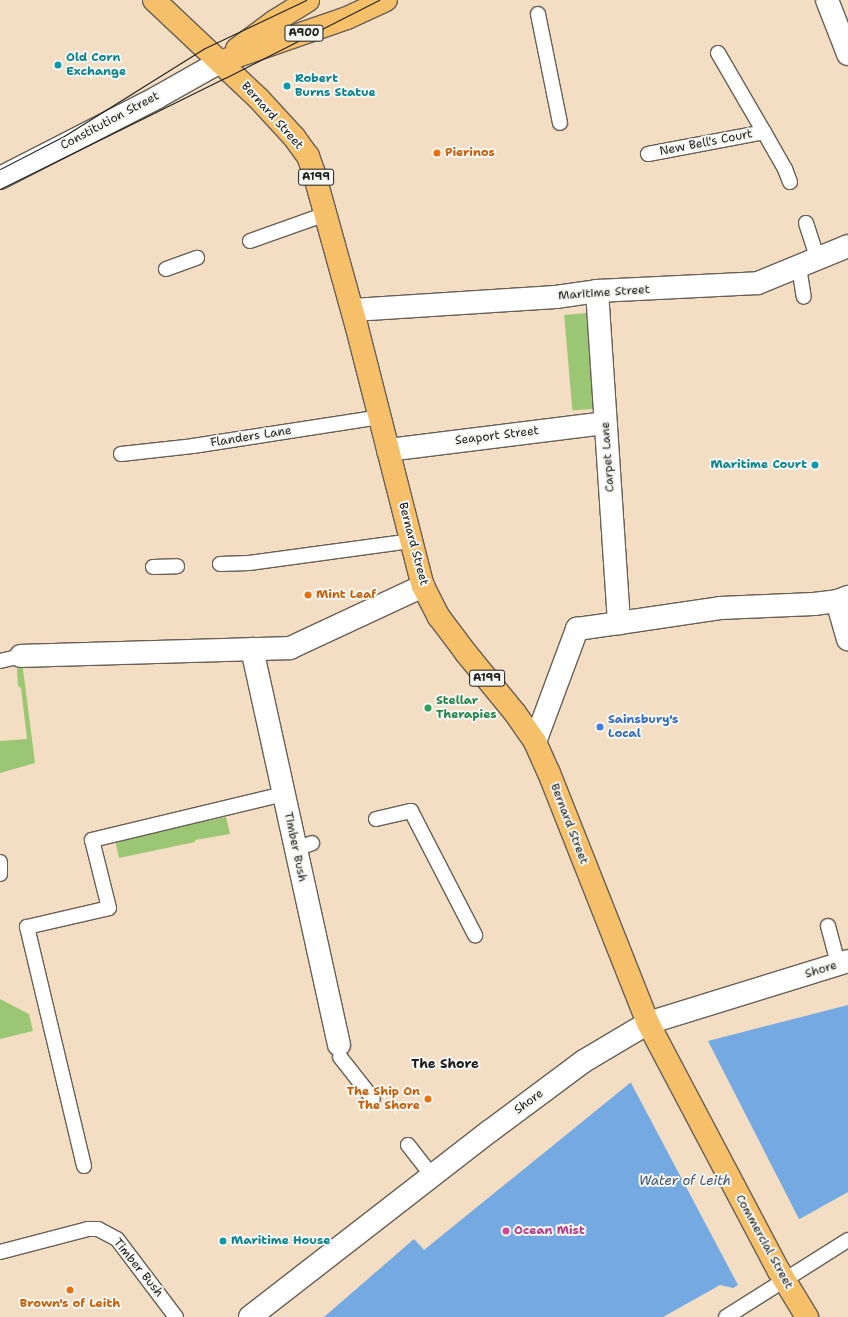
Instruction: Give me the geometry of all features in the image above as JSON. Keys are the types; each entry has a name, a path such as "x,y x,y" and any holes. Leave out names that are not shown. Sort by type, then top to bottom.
{"main road":[{"name":"A199","path":"154,0 220,62"},
{"name":"Constitution Street","path":"220,62 275,21 308,0"},
{"name":"Constitution Street","path":"220,62 347,18 386,0"},
{"name":"Bernard Street","path":"220,62 259,99 294,137 308,156 353,310 423,586 439,617 515,713 535,742 549,773 648,1023 666,1060"},
{"name":"Commercial Street","path":"666,1060 782,1276 807,1317"}],"street":[{"path":"827,0 848,54"},
{"name":"Constitution Street","path":"0,178 156,98 220,62"},
{"name":"Maritime Street","path":"353,310 556,296 597,291 743,285 768,280 848,246"},
{"name":"Carpet Lane","path":"597,291 619,623"},
{"name":"Seaport Street","path":"388,450 605,423"},
{"path":"21,656 290,648 423,586"},
{"path":"535,742 576,629 619,623 666,622 720,608 842,599 848,639"},
{"name":"Timber Bush","path":"252,649 283,794 304,846 340,1051"},
{"name":"Shore","path":"250,1317 584,1061 648,1023 843,963"}],"lane":[{"path":"538,14 560,123"},
{"name":"New Bell's Court","path":"718,53 764,132 790,182"},
{"name":"New Bell's Court","path":"648,154 764,132"},
{"path":"250,241 326,214"},
{"path":"804,298 808,263 806,223"},
{"path":"166,269 198,258"},
{"name":"Flanders Lane","path":"121,454 193,446 380,417"},
{"path":"220,564 264,561 411,541"},
{"path":"153,567 177,566"},
{"path":"0,661 21,656"},
{"path":"84,1166 27,927 109,908 92,840 283,794"},
{"path":"376,818 411,811 476,935"},
{"path":"0,862 0,874"},
{"path":"828,926 843,963"},
{"name":"Timber Bush","path":"340,1051 373,1099"},
{"path":"408,1145 432,1176"},
{"name":"Timber Bush","path":"0,1252 88,1229 98,1229 117,1240 176,1317"},
{"path":"726,1317 782,1276 848,1240"}],"green space":[{"path":"586,313 594,409 572,411 564,315"},
{"path":"19,667 23,667 35,763 0,773 0,741 27,739 21,688 18,686 17,670"},
{"path":"226,817 230,834 195,840 195,842 119,858 115,840"},
{"path":"0,999 29,1014 33,1031 0,1039"}],"water":[{"name":"Water of Leith","path":"848,1005 848,1192 796,1221 743,1282 733,1288 720,1285 663,1317 324,1317 414,1239 424,1250 630,1083 708,1041"}],"pier":[{"path":"707,1039 800,1221 739,1287 630,1081"}],"tram line":[{"path":"0,169 64,136 205,48 306,0"},
{"path":"0,189 379,0"}],"place":[{"name":"Old Corn Exchange","path":"58,65"},
{"name":"Robert Burns Statue","path":"287,86"},
{"name":"Pierinos","path":"437,153"},
{"name":"Maritime Court","path":"815,465"},
{"name":"Mint Leaf","path":"308,595"},
{"name":"Stellar Therapies","path":"428,708"},
{"name":"Sainsbury's Local","path":"600,727"},
{"name":"The Ship On The Shore","path":"428,1099"},
{"name":"Ocean Mist","path":"506,1231"},
{"name":"Maritime House","path":"223,1241"},
{"name":"Brown's of Leith","path":"70,1290"}],"district":[{"name":"The Shore","path":"445,1064"}]}
